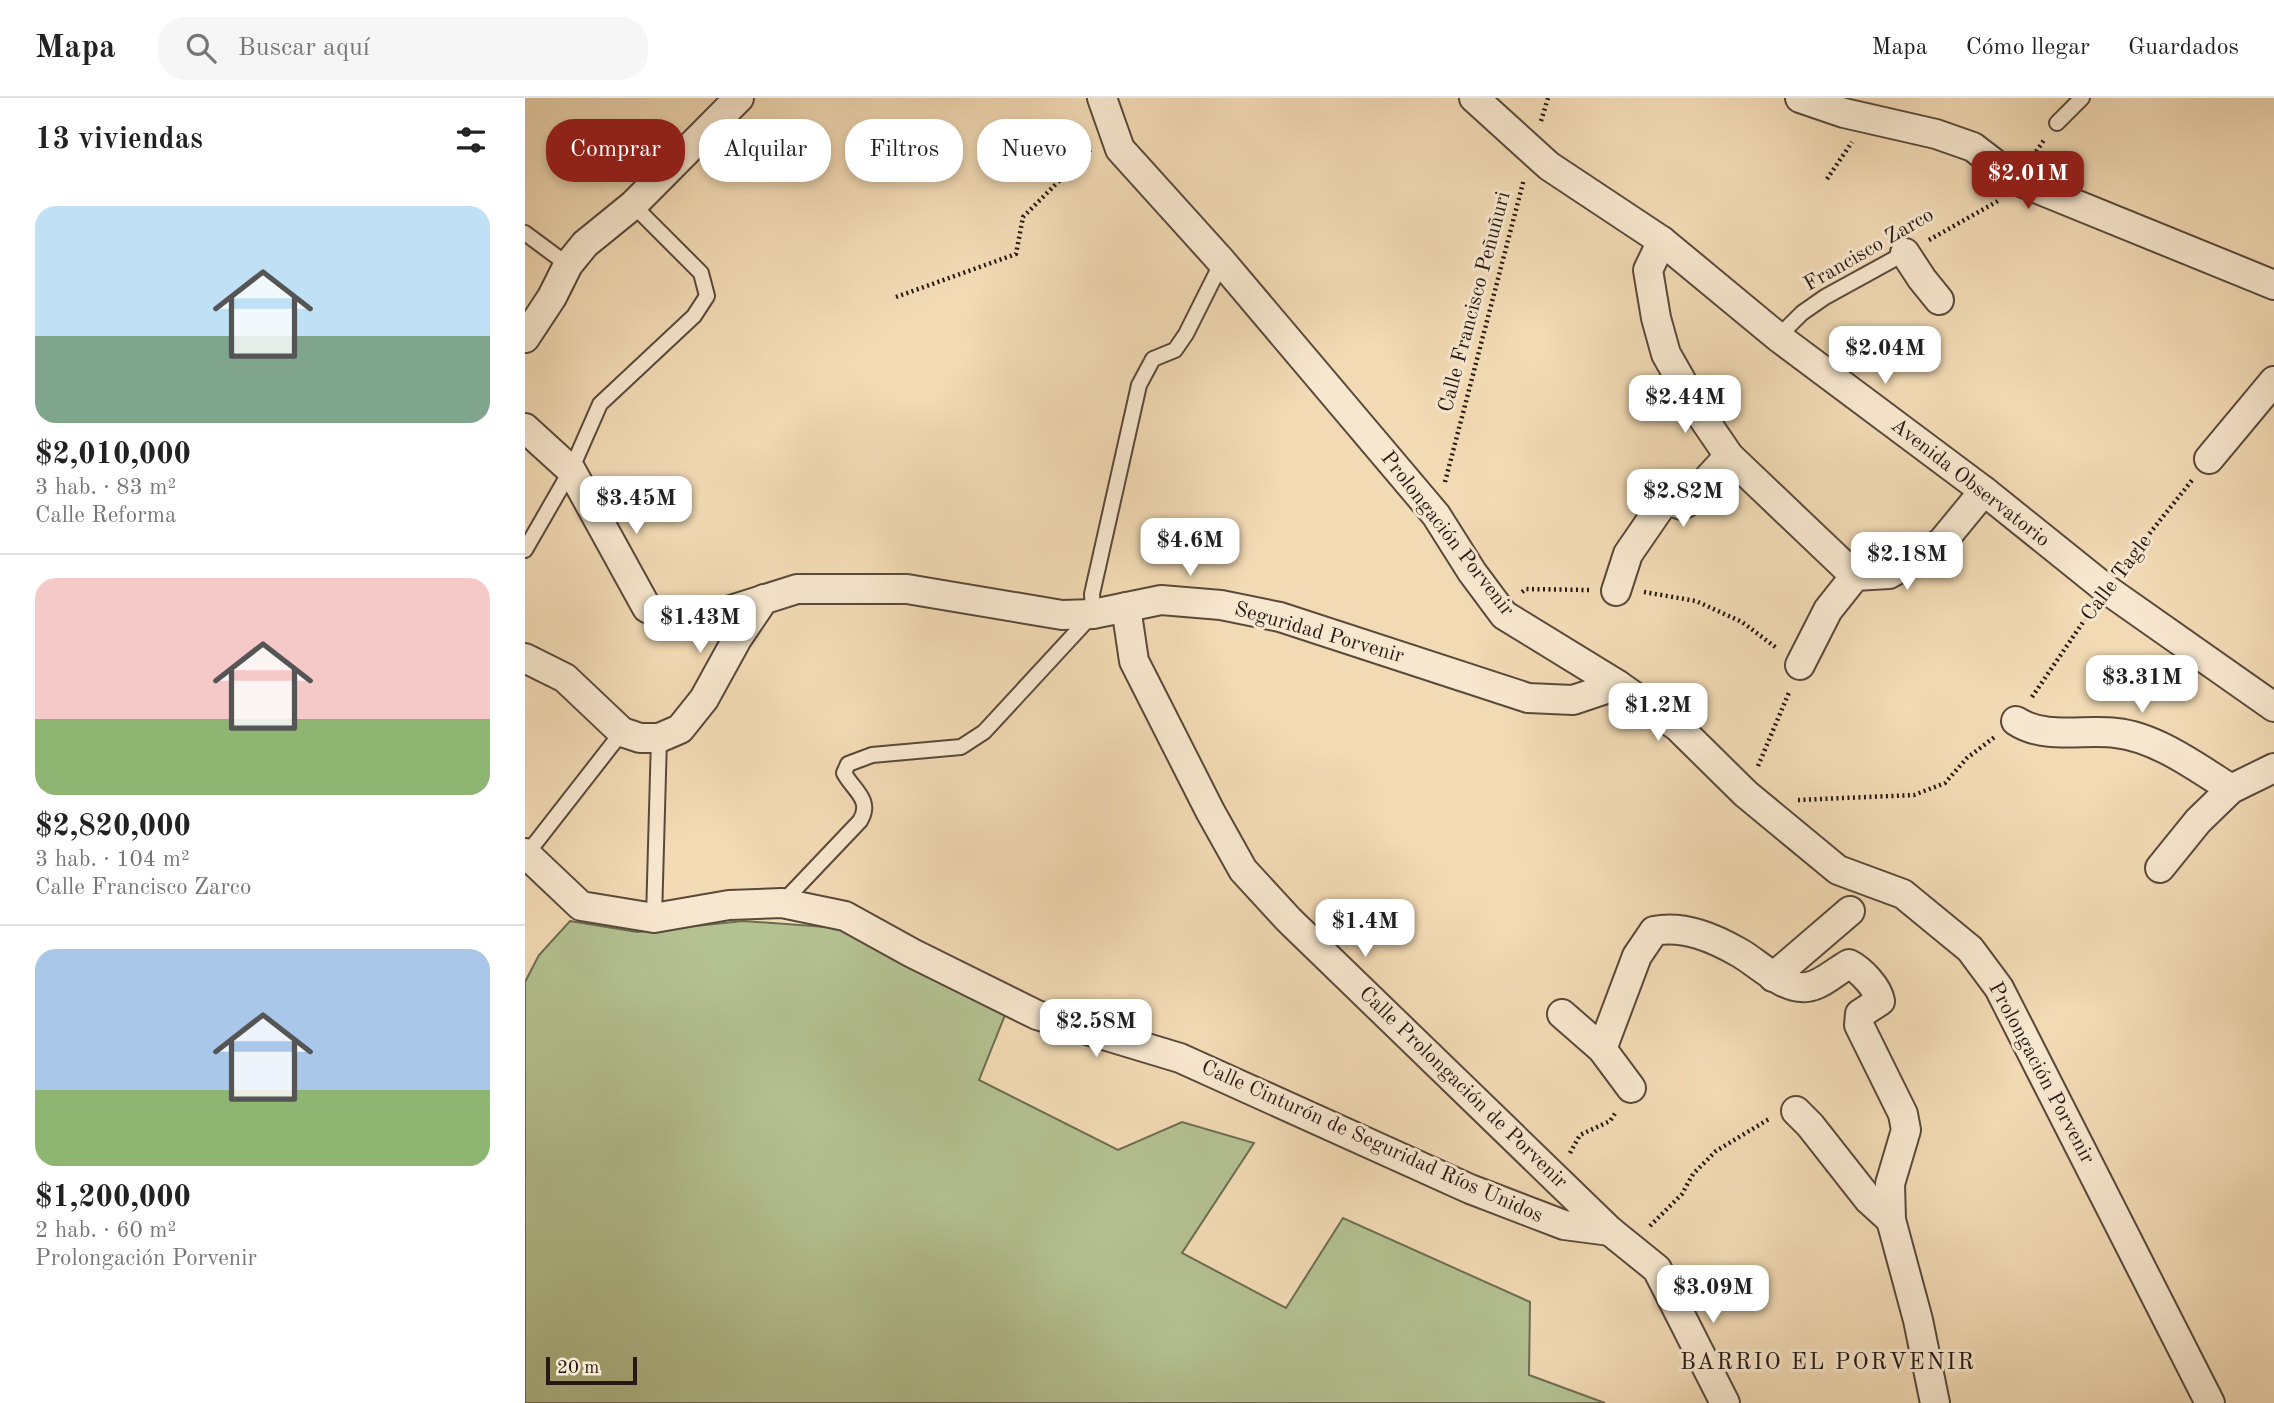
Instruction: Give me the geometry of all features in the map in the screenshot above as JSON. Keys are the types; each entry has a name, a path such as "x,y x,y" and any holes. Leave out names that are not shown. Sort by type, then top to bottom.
{"street":[{"path":"525,338 552,297 568,265 585,244 632,205 740,98"},
{"name":"Prolongación Porvenir","path":"1102,98 1120,149 1222,262 1436,515 1472,572 1503,613 1618,685 1678,727 1751,798 1838,870 1903,894 1970,949 1999,988 2210,1403"},
{"name":"Avenida Observatorio","path":"1473,98 1549,166 1662,241 1778,337 1984,492 2106,589 2274,707"},
{"path":"1800,98 1844,113 1936,134 1973,147 2016,180 2274,285"},
{"path":"1662,241 1648,270 1656,318 1666,354 1699,412 1729,456 1855,576 1889,574 1928,552 1943,542 1984,492"},
{"path":"1905,253 1938,300"},
{"path":"2209,459 2274,381"},
{"name":"Seguridad Porvenir","path":"525,428 571,470 647,608 673,620 699,620 797,589 907,589 1062,615 1093,614 1161,600 1221,605 1280,617 1528,698 1573,700 1618,685"},
{"path":"1616,591 1629,554 1661,506 1672,501 1681,505 1686,503 1729,456"},
{"path":"1800,665 1828,610 1855,576"},
{"path":"525,658 565,678 622,732 659,738 680,729 704,699 737,639 764,599"},
{"name":"Calle Prolongación de Porvenir","path":"1126,607 1134,661 1243,870 1289,920 1556,1178 1657,1269 1725,1403"},
{"path":"2016,721 2025,727 2049,732 2118,733 2156,745 2231,789"},
{"path":"2160,868 2198,821 2231,789 2271,776"},
{"name":"Calle Cinturón de Seguridad Ríos Unidos","path":"526,854 580,906 654,918 729,905 782,903 845,916 912,953 1037,1015 1180,1058 1470,1189 1563,1225 1620,1238"},
{"path":"1773,977 1850,911"},
{"path":"1602,1049 1637,956 1654,931 1669,928 1698,933 1741,953 1773,977 1800,987 1820,982 1849,964 1857,968 1879,995 1880,1001 1860,1014 1858,1019 1903,1114 1906,1130 1890,1184 1891,1220 1918,1320 1935,1403"},
{"path":"1562,1014 1602,1049 1631,1088"},
{"path":"1796,1111 1869,1200 1891,1220"}],"lane":[{"path":"2057,123 2082,98"},
{"path":"525,550 571,470 600,404 694,316 706,296 701,273 632,205"},
{"path":"525,233 568,265"},
{"name":"Francisco Zarco","path":"1778,337 1802,313 1825,297 1905,253"},
{"path":"782,903 865,814 866,805 863,798 844,773 848,764 872,755 961,747 984,733 1093,614 1092,594 1139,385 1153,359 1175,350 1186,334 1222,262"},
{"path":"526,854 622,732"},
{"path":"654,918 659,738"}],"path":[{"name":"Calle Francisco Peñuñuri","path":"1436,515 1548,98"},
{"path":"1827,179 1868,119"},
{"name":"Francisco Zarco","path":"1905,253 2005,196 2057,123"},
{"path":"896,297 1016,254 1023,217 1112,128"},
{"name":"Calle Tagle","path":"1751,798 1914,795 1945,783 1967,758 2016,721 2106,589 2209,459"},
{"path":"1503,613 1515,597 1526,589 1646,592 1696,601 1742,622 1800,665 1751,798"},
{"path":"1556,1178 1580,1135 1610,1121 1631,1088"},
{"path":"1620,1238 1682,1194 1693,1174 1716,1151 1779,1113 1796,1111"}],"green space":[{"path":"570,921 637,932 743,921 840,928 1005,1015 979,1080 1118,1150 1182,1122 1254,1143 1182,1253 1286,1308 1343,1218 1530,1302 1529,1375 1605,1403 525,1403 525,982 539,955"}],"district":[{"name":"BARRIO EL PORVENIR","path":"1828,1362"}]}
